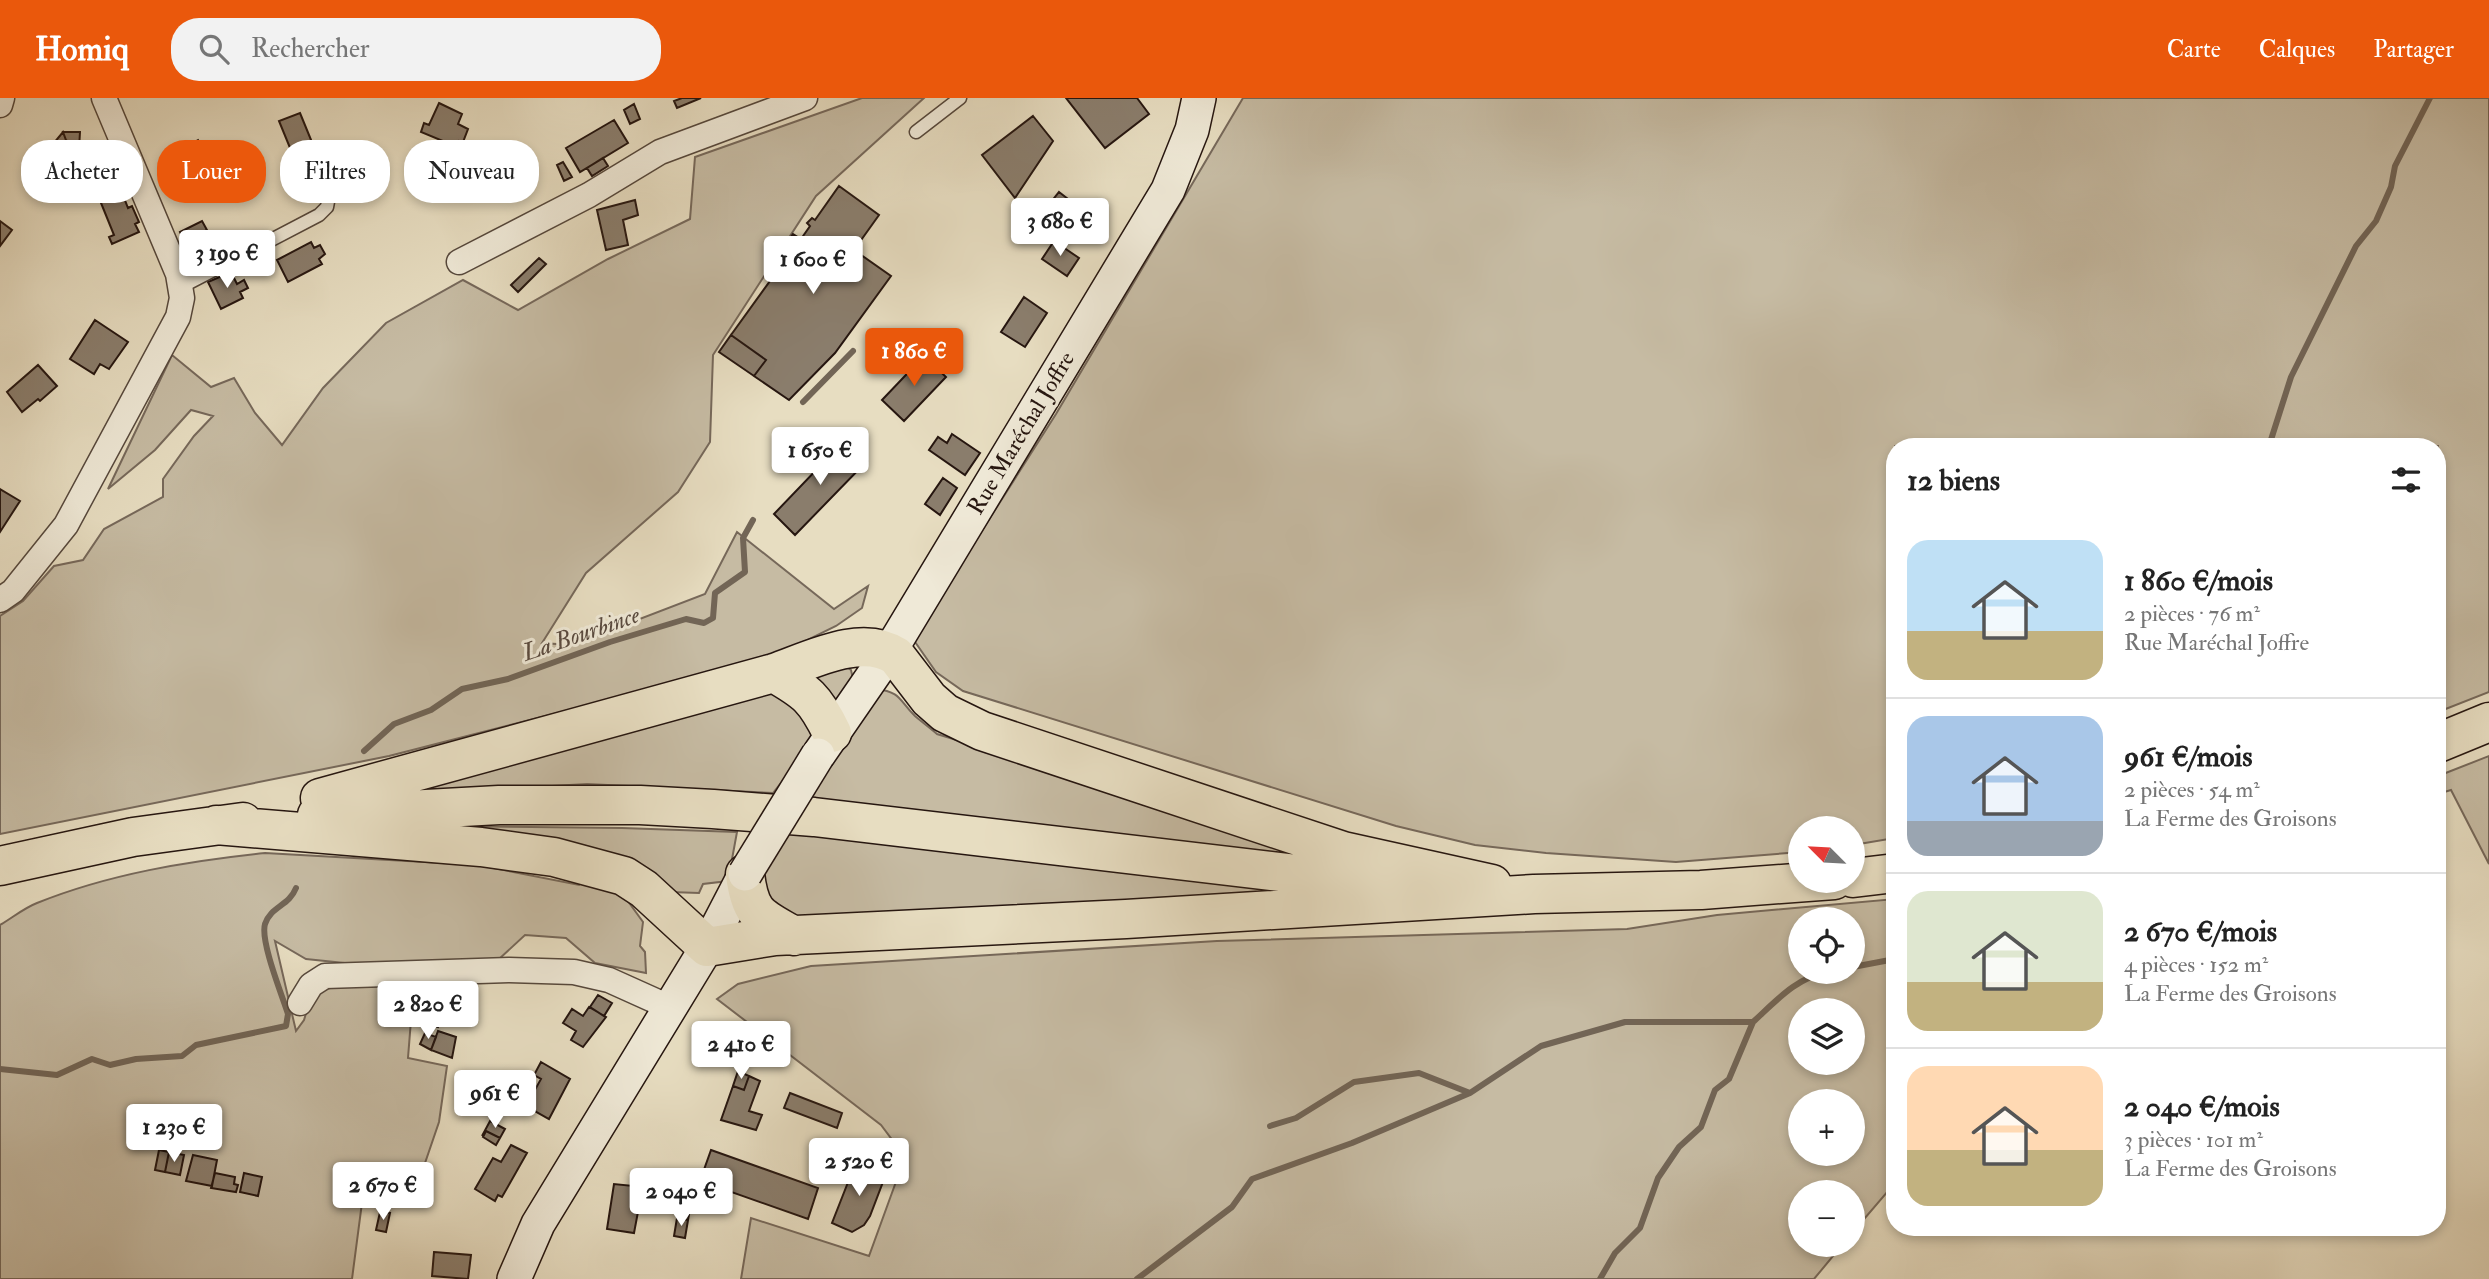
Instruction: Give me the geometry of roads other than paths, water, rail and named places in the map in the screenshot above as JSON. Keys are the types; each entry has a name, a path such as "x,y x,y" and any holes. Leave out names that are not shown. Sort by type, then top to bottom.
{"main road":[{"name":"Rue Maréchal Joffre","path":"514,1279 538,1224 707,947 745,874 825,744 890,651 1168,191 1192,130 1199,98"},
{"path":"216,825 477,756 774,673 837,652 866,647 890,651 929,699 944,713 982,731 1343,851 1534,894"},
{"path":"774,673 807,692 822,712 825,744"},
{"path":"2446,740 2489,722"},
{"path":"0,866 133,837 216,825 355,812 499,805 640,805 814,817 1356,883 1534,894"},
{"path":"216,825 481,847 554,857 624,876 644,889 707,947 775,936 1126,919 1534,894 1701,890 1788,883"},
{"path":"745,874 748,899 762,919 794,936"},
{"path":"1866,876 1886,874"}],"street":[{"path":"0,105 2,98"},
{"path":"0,600 13,591 66,525 178,317 181,287 178,274 104,98"},
{"path":"459,261 589,195 660,152 750,121 805,98"},
{"path":"300,1003 311,985 325,976 509,970 574,972 609,980 669,1007"}],"lane":[{"path":"916,132 960,98"},
{"path":"181,287 319,215 328,203"}],"waterway":[{"path":"2272,438 2291,377 2356,246 2376,221 2391,187 2395,166 2430,98"},
{"name":"La Bourbince","path":"803,402 853,351"},
{"name":"La Bourbince","path":"364,751 394,724 431,710 462,689 508,679 610,642 686,619 704,623 713,618 715,593 745,572 743,538 753,520"},
{"name":"La Bourbince","path":"0,1069 57,1075 92,1059 110,1065 136,1059 182,1056 196,1045 286,1026 288,1014 268,955 264,932 268,918 289,899 296,888"},
{"path":"1865,965 1886,961"},
{"path":"1137,1279 1232,1207 1252,1179 1352,1143 1470,1093 1541,1046 1625,1022 1753,1022 1797,984"},
{"path":"1600,1279 1615,1253 1640,1228 1658,1178 1679,1147 1701,1127 1715,1090 1729,1079 1753,1022"},
{"path":"1270,1126 1296,1118 1354,1082 1419,1073 1470,1093"}]}
